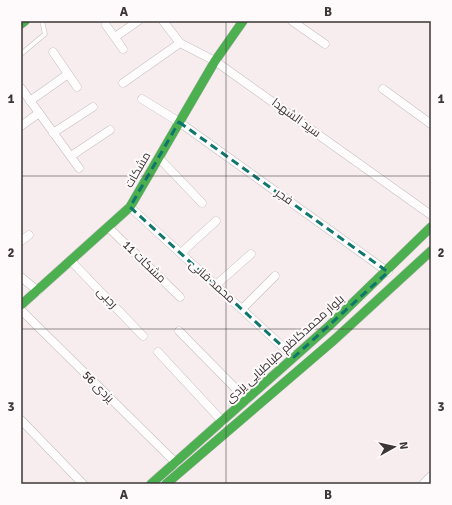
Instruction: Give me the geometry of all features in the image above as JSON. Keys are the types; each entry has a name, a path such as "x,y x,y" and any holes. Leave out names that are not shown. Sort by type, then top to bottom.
{"main road":[{"path":"21,24 25,21"},
{"name":"مشکات","path":"21,305 130,207 215,61 243,21"},
{"name":"بلوار محمدکاظم طباطبایی یزدی","path":"151,484 223,422 388,272 431,227"},
{"name":"بلوار محمدکاظم طباطبایی یزدی","path":"166,484 353,323 397,284 431,250"},
{"path":"343,312 347,320 353,323"},
{"path":"330,324 338,327 339,335"}],"street":[{"path":"115,37 138,21"},
{"name":"سید الشهدا","path":"163,21 180,43 215,61 431,215"},
{"path":"292,21 325,44"},
{"path":"106,25 123,48"},
{"path":"123,83 180,43"},
{"path":"53,52 77,87"},
{"path":"30,100 68,74"},
{"path":"21,89 79,168"},
{"path":"383,89 431,124"},
{"name":"فجر","path":"142,99 179,122 388,272"},
{"path":"53,133 93,107"},
{"path":"21,126 39,113"},
{"path":"70,156 110,130"},
{"path":"159,158 202,203"},
{"name":"محمد فانی","path":"130,207 294,357"},
{"path":"181,253 216,221"},
{"name":"11 مشکات","path":"108,226 180,297"},
{"path":"21,241 29,235"},
{"path":"216,285 251,254"},
{"name":"رجبی","path":"71,261 144,336"},
{"path":"242,309 275,276"},
{"path":"21,277 38,291"},
{"name":"یزدی 56","path":"21,310 176,463"},
{"path":"179,331 247,400"},
{"path":"158,352 223,422"},
{"path":"21,420 83,484"},
{"path":"423,484 431,476"}],"lane":[{"path":"21,54 45,34 42,21"}],"highlighted area":[{"path":"179,122 388,272 294,357 130,207"}],"traffic: fast":[{"path":"21,24 25,21"},
{"path":"21,305 130,207 215,61 243,21"},
{"path":"151,484 329,326 431,227"},
{"path":"166,484 334,340 431,251"}]}
